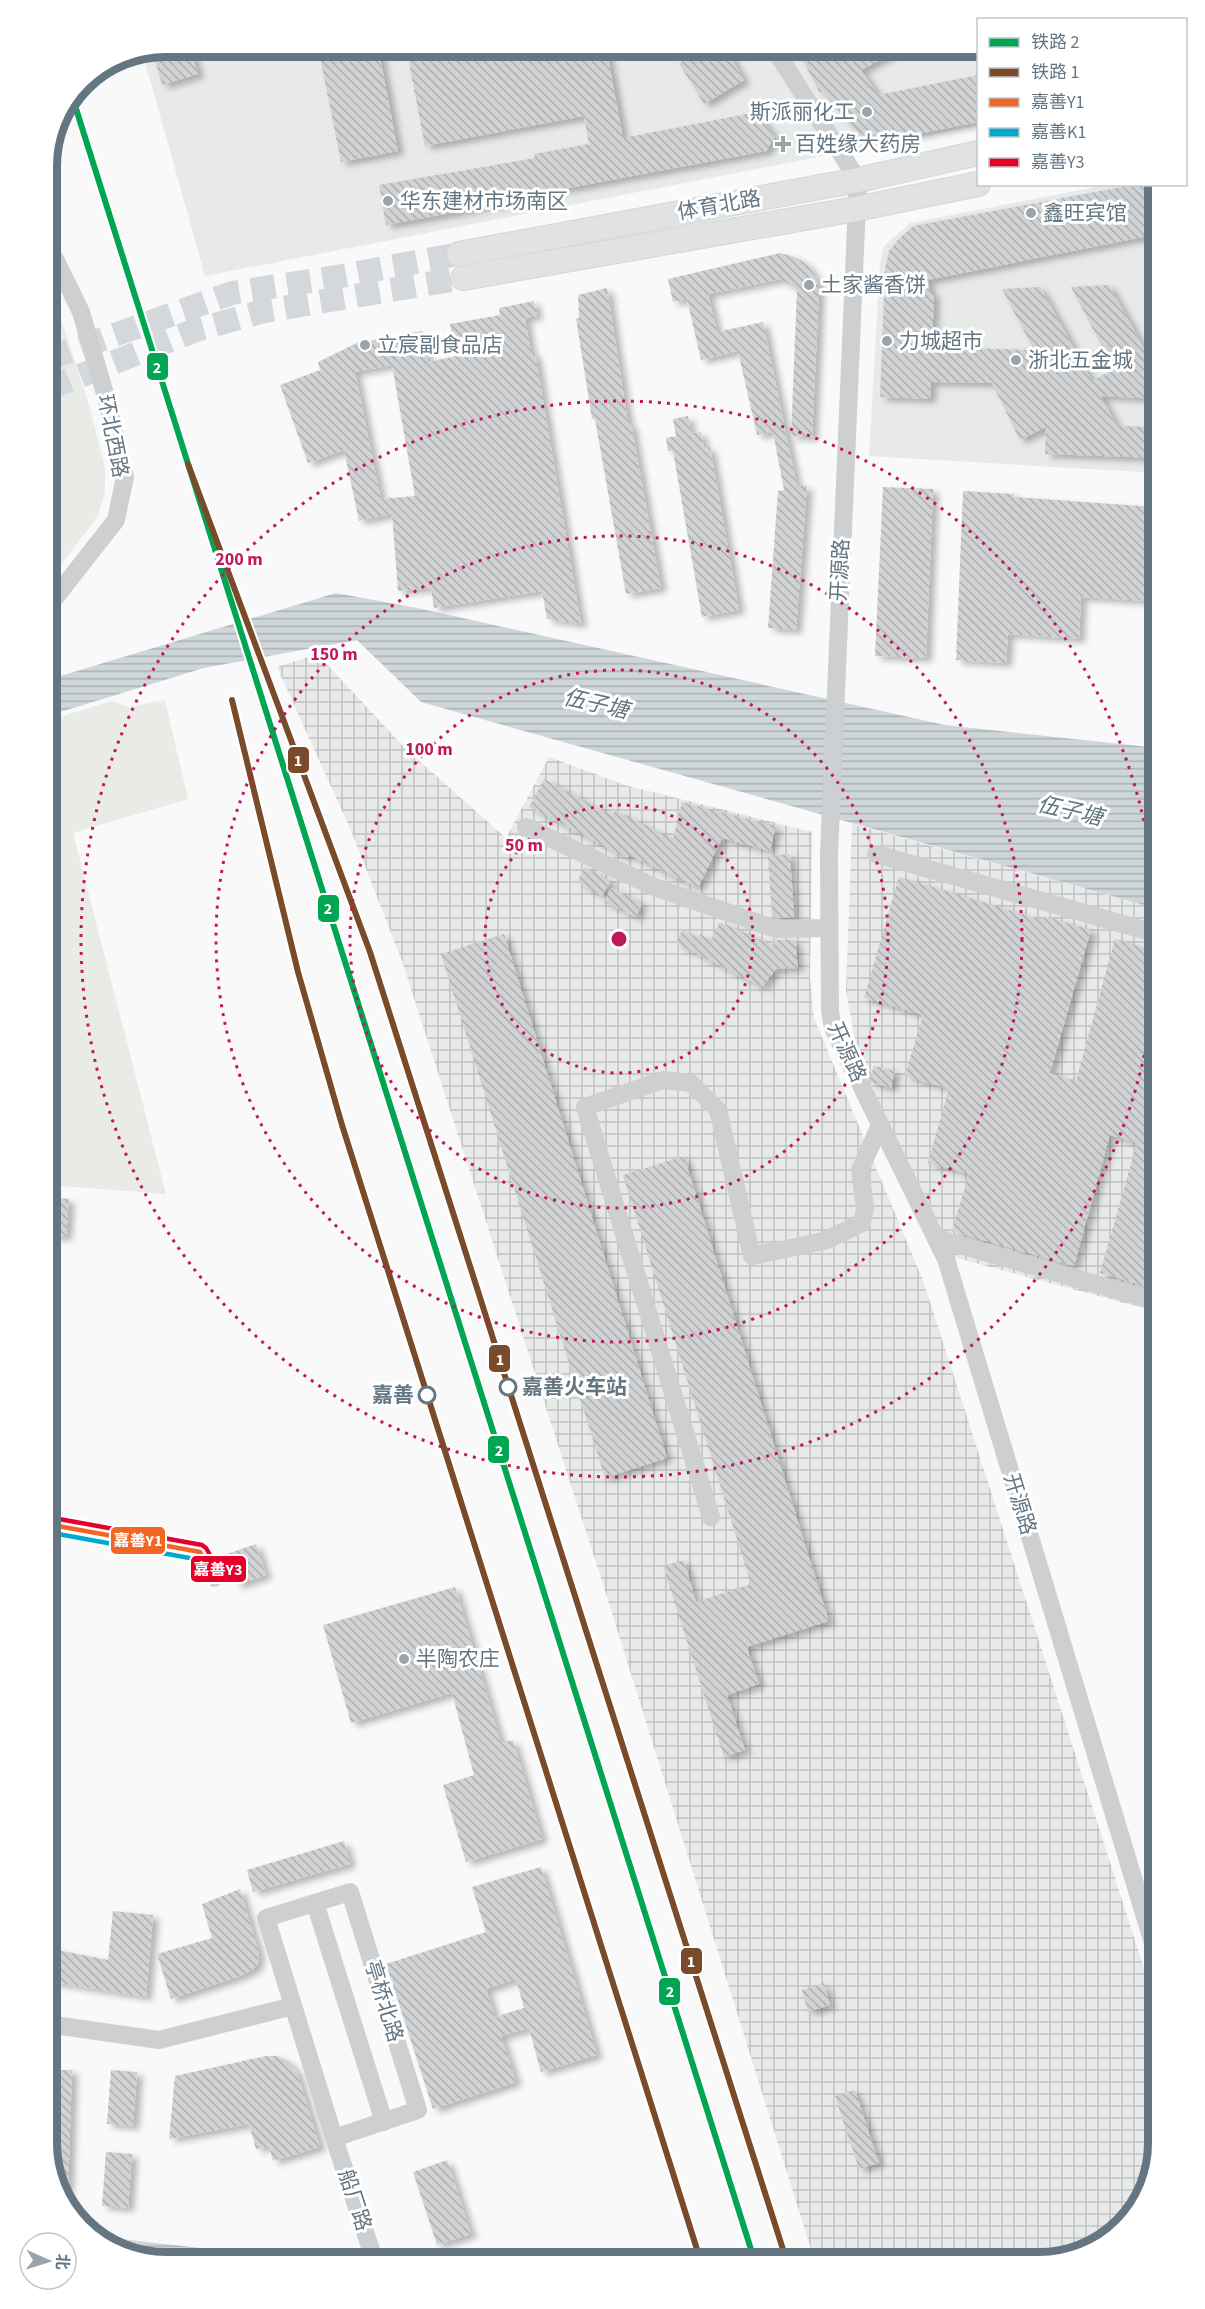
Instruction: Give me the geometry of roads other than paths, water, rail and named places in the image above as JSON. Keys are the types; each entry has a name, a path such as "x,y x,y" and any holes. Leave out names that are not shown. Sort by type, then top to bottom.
{"main road":[{"name":"体育北路","path":"459,254 858,180 977,153"},
{"name":"体育北路","path":"463,278 856,209 977,184"}],"street":[{"path":"779,57 858,180"},
{"name":"开源路","path":"858,180 829,855 830,1011 833,1028 946,1259 1148,1927"},
{"name":"环北西路","path":"57,264 81,312 106,397 125,477 116,520 57,595"},
{"path":"526,827 654,887 776,929 829,928"},
{"path":"876,854 1148,931"},
{"path":"711,1517 585,1107 663,1080 691,1083 718,1110 752,1256 824,1241 862,1223 865,1208 860,1170 880,1125"},
{"path":"936,1238 1148,1299"},
{"path":"57,1526 200,1552 214,1578"},
{"name":"亭桥北路","path":"350,1892 418,2110 334,2138 266,1918 315,1903 350,1892"},
{"name":"亭桥北路","path":"315,1903 384,2122"},
{"path":"57,2026 159,2040 293,2006"},
{"name":"船厂路","path":"334,2138 372,2252"}],"water":[{"name":"伍子塘","path":"336,593 422,609 945,725 1148,747 1148,906 421,702 357,640 204,668 57,713 57,677"},
{"path":"114,2238 236,2252 159,2252 131,2246"}],"tunnel":[{"path":"57,355 232,293 342,276 459,254"},
{"path":"57,385 196,330 264,311 463,278"}],"rail line":[{"name":"2","path":"75,107 752,2252"},
{"name":"1","path":"188,464 370,952 784,2252"},
{"name":"1","path":"232,700 298,972 342,1125 698,2252"}],"place":[{"name":"斯派丽化工","path":"867,112"},
{"name":"百姓缘大药房","path":"783,144"},
{"name":"华东建材市场南区","path":"388,201"},
{"name":"鑫旺宾馆","path":"1031,213"},
{"name":"土家酱香饼","path":"809,285"},
{"name":"力城超市","path":"887,341"},
{"name":"立宸副食品店","path":"365,345"},
{"name":"浙北五金城","path":"1016,360"},
{"name":"嘉善火车站","path":"508,1387"},
{"name":"嘉善","path":"427,1395"},
{"name":"半陶农庄","path":"404,1659"}]}
